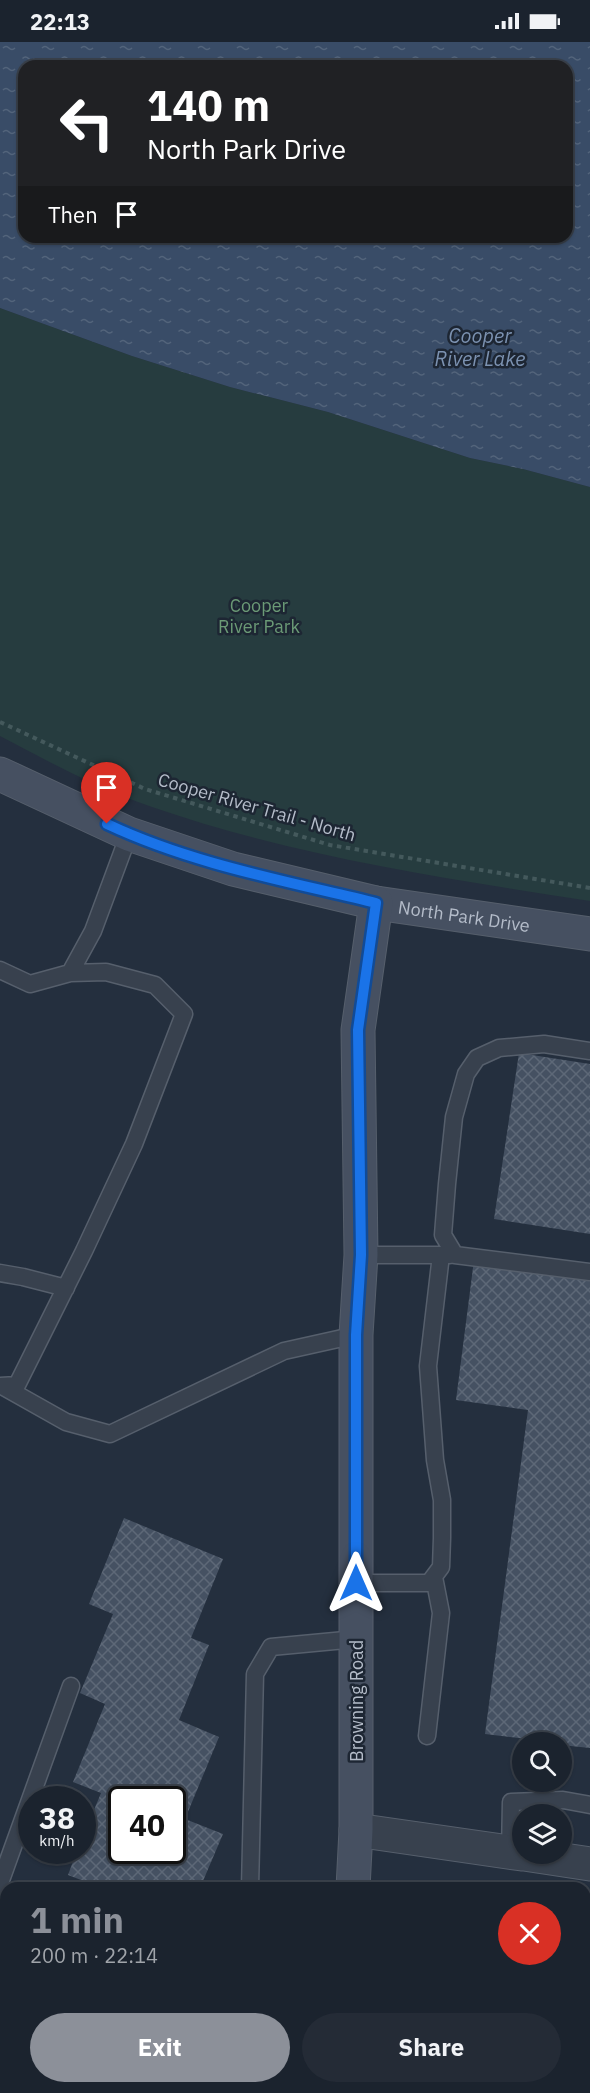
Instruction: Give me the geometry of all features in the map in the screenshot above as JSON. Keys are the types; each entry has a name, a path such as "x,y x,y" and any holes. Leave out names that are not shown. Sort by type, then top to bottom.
{"street":[{"name":"North Park Drive","path":"0,774 129,834 233,868 376,903 590,933"},
{"name":"Browning Road","path":"353,1882 356,1830 356,1335 361,1255 358,1030 376,903"},
{"path":"356,1830 512,1852"},
{"path":"572,1861 590,1864"}],"lane":[{"path":"70,973 93,931 129,834"},
{"path":"0,970 30,984 70,973 106,972 155,985 184,1014 134,1143 66,1288 17,1385 1,1386"},
{"path":"356,1583 429,1583 441,1567 442,1500 435,1460 428,1366 448,1255 443,1235 454,1117 466,1074 477,1058 499,1048 544,1044 590,1051"},
{"path":"361,1255 448,1255 590,1272"},
{"path":"0,1273 66,1288"},
{"path":"1,1386 66,1422 110,1434 284,1351 356,1335"},
{"path":"427,1736 441,1613 434,1577"},
{"path":"250,1882 255,1674 271,1647 356,1639"},
{"path":"1,1882 71,1686"},
{"path":"512,1808 511,1802 563,1800 590,1805"}],"path":[{"name":"Cooper River Trail - North","path":"0,722 145,789 330,845 590,888"}],"green space":[{"name":"Cooper River Park","path":"0,308 132,356 230,387 328,412 470,458 590,487 590,901 369,864 206,824 113,792 0,736"}],"water":[{"name":"Cooper River Lake","path":"0,42 590,42 590,487 470,458 328,412 230,387 132,356 0,308"}],"building":[{"path":"519,1053 590,1064 590,1234 494,1219"},
{"path":"474,1260 590,1275 590,1748 572,1746 572,1732 512,1732 512,1737 485,1734 528,1410 456,1400"},
{"path":"124,1518 223,1559 191,1638 209,1645 179,1720 219,1737 186,1817 186,1786 108,1786 108,1864 186,1864 186,1819 223,1834 203,1882 86,1882 68,1875 72,1864 96,1864 96,1805 101,1793 96,1791 96,1786 83,1786 73,1782 105,1704 80,1693 113,1614 89,1604"}],"route":[{"path":"107,824 129,834 233,868 376,903 358,1030 361,1255 356,1335 356,1583"}]}
